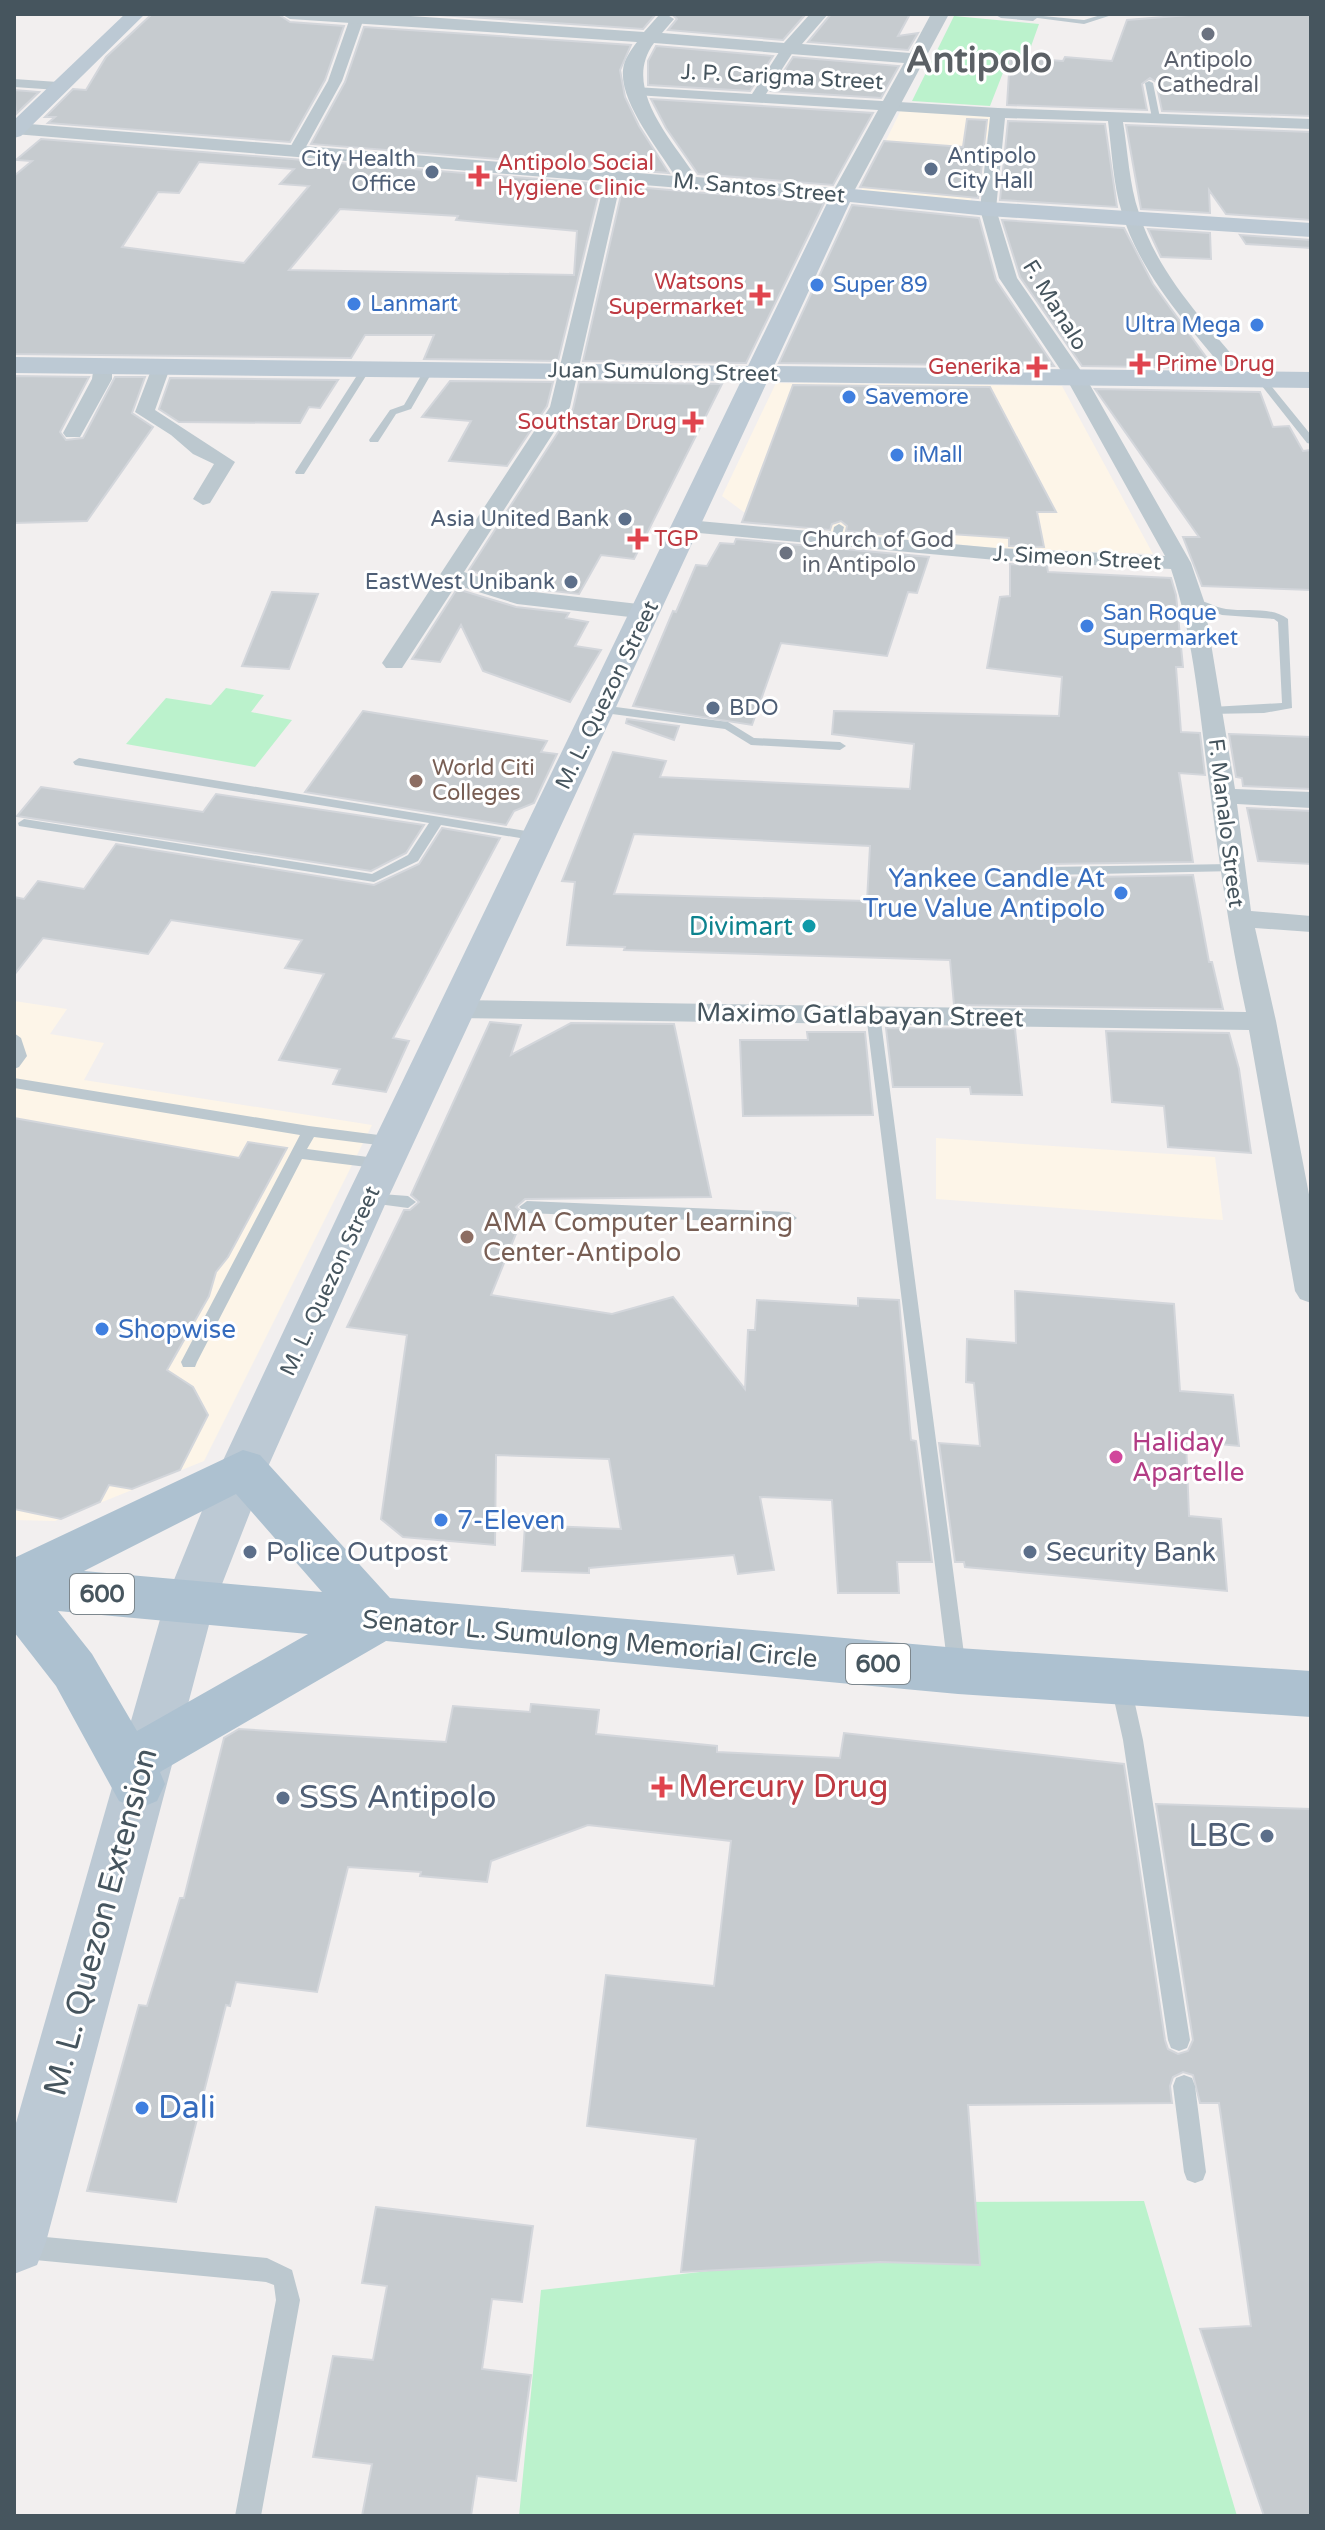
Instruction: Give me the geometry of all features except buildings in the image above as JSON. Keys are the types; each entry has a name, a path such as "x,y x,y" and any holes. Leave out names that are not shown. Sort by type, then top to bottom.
{"main road":[{"path":"15,130 136,14"},
{"name":"M. Santos Street","path":"842,195 988,209 1311,230"},
{"name":"M. L. Quezon Street","path":"190,1602 243,1469 388,1176 457,1009 842,195"},
{"name":"Juan Sumulong Street","path":"14,365 1311,380"},
{"path":"14,1584 243,1469 378,1620 143,1769 74,1670 14,1594"},
{"name":"Senator L. Sumulong Memorial Circle","path":"14,1584 378,1620 958,1671 1311,1694"},
{"name":"M. L. Quezon Extension","path":"14,2244 190,1602"}],"street":[{"path":"290,14 649,37 917,59"},
{"path":"670,14 649,37 632,69 635,91 688,181"},
{"path":"757,97 788,49 819,14"},
{"name":"M. L. Quezon Street","path":"842,195 940,14"},
{"path":"1001,14 1034,16"},
{"path":"296,151 335,81 357,18"},
{"path":"14,83 58,86"},
{"name":"J. P. Carigma Street","path":"635,91 998,113 1311,124"},
{"name":"F. Manalo","path":"998,113 988,209 1008,278 1076,378"},
{"path":"1115,117 1132,219 1163,280 1251,379"},
{"name":"M. Santos Street","path":"15,130 842,195"},
{"path":"394,663 560,407 614,176"},
{"path":"73,433 102,379 103,365"},
{"path":"162,365 145,412 178,431 200,450 225,462 203,499"},
{"name":"F. Manalo Street","path":"1076,378 1180,563 1193,601 1212,711 1239,918 1262,1021 1311,1291"},
{"name":"J. Simeon Street","path":"688,526 837,533 996,554 1180,563"},
{"path":"451,575 517,597 647,612"},
{"path":"1223,796 1311,800"},
{"path":"1239,918 1311,924"},
{"name":"Maximo Gatlabayan Street","path":"457,1009 1262,1021"}],"lane":[{"path":"1034,16 1084,22 1112,14"},
{"path":"1149,83 1156,118"},
{"path":"300,472 366,368"},
{"path":"374,440 393,412 408,407 429,369"},
{"path":"1251,379 1311,441"},
{"path":"1193,601 1222,612 1277,616 1284,621 1288,705 1282,709 1212,711"},
{"path":"601,709 728,726 751,741 840,746"},
{"path":"79,762 538,837"},
{"path":"24,823 374,878 413,858 436,822"},
{"path":"1048,871 1231,868"},
{"path":"873,1014 958,1671"},
{"path":"14,1038 20,1056 14,1064"},
{"path":"14,1083 309,1131 388,1176"},
{"path":"189,1362 309,1131"},
{"path":"298,1153 388,1176"},
{"path":"527,1207 789,1218"},
{"path":"1120,1680 1133,1740 1179,2040"},
{"path":"1184,2086 1195,2172"},
{"path":"14,2244 267,2270 284,2278 288,2300 248,2516"}],"shaded area":[{"path":"902,108 993,115 970,203 860,193"},
{"name":"iMall","path":"776,383 1062,386 1153,554 993,548 760,524 722,496"},
{"name":"Shopwise","path":"14,1001 67,1009 50,1034 104,1043 84,1080 372,1125 204,1461 55,1521 14,1520"},
{"path":"936,1138 1215,1157 1223,1220 936,1199"}],"green space":[{"path":"954,16 1039,24 1024,66 1006,65 990,106 912,101"},
{"path":"226,688 264,695 251,712 292,720 255,767 126,744 166,698 211,705"},
{"path":"1144,2201 1237,2516 519,2516 541,2290 949,2244 945,2202"}],"place":[{"name":"Antipolo Cathedral","path":"1208,34"},
{"name":"Antipolo City Hall","path":"931,169"},
{"name":"City Health Office","path":"432,172"},
{"name":"Antipolo Social Hygiene Clinic","path":"479,176"},
{"name":"Super 89","path":"817,285"},
{"name":"Watsons Supermarket","path":"760,295"},
{"name":"Lanmart","path":"354,304"},
{"name":"Ultra Mega","path":"1257,325"},
{"name":"Prime Drug","path":"1140,364"},
{"name":"Generika","path":"1037,367"},
{"name":"Savemore","path":"849,397"},
{"name":"Southstar Drug","path":"693,422"},
{"name":"iMall","path":"897,455"},
{"name":"Asia United Bank","path":"625,519"},
{"name":"TGP","path":"638,539"},
{"name":"Church of God in Antipolo","path":"786,553"},
{"name":"EastWest Unibank","path":"571,582"},
{"name":"San Roque Supermarket","path":"1087,626"},
{"name":"BDO","path":"713,708"},
{"name":"World Citi Colleges","path":"416,781"},
{"name":"Yankee Candle At True Value Antipolo","path":"1121,893"},
{"name":"Divimart","path":"809,926"},
{"name":"AMA Computer Learning Center-Antipolo","path":"467,1237"},
{"name":"Shopwise","path":"102,1329"},
{"name":"Haliday Apartelle","path":"1116,1457"},
{"name":"7-Eleven","path":"441,1520"},
{"name":"Police Outpost","path":"250,1552"},
{"name":"Security Bank","path":"1030,1552"},
{"name":"Mercury Drug","path":"662,1787"},
{"name":"SSS Antipolo","path":"283,1798"},
{"name":"LBC","path":"1267,1836"},
{"name":"Dali","path":"142,2108"}],"district":[{"name":"Antipolo","path":"979,60"}]}
